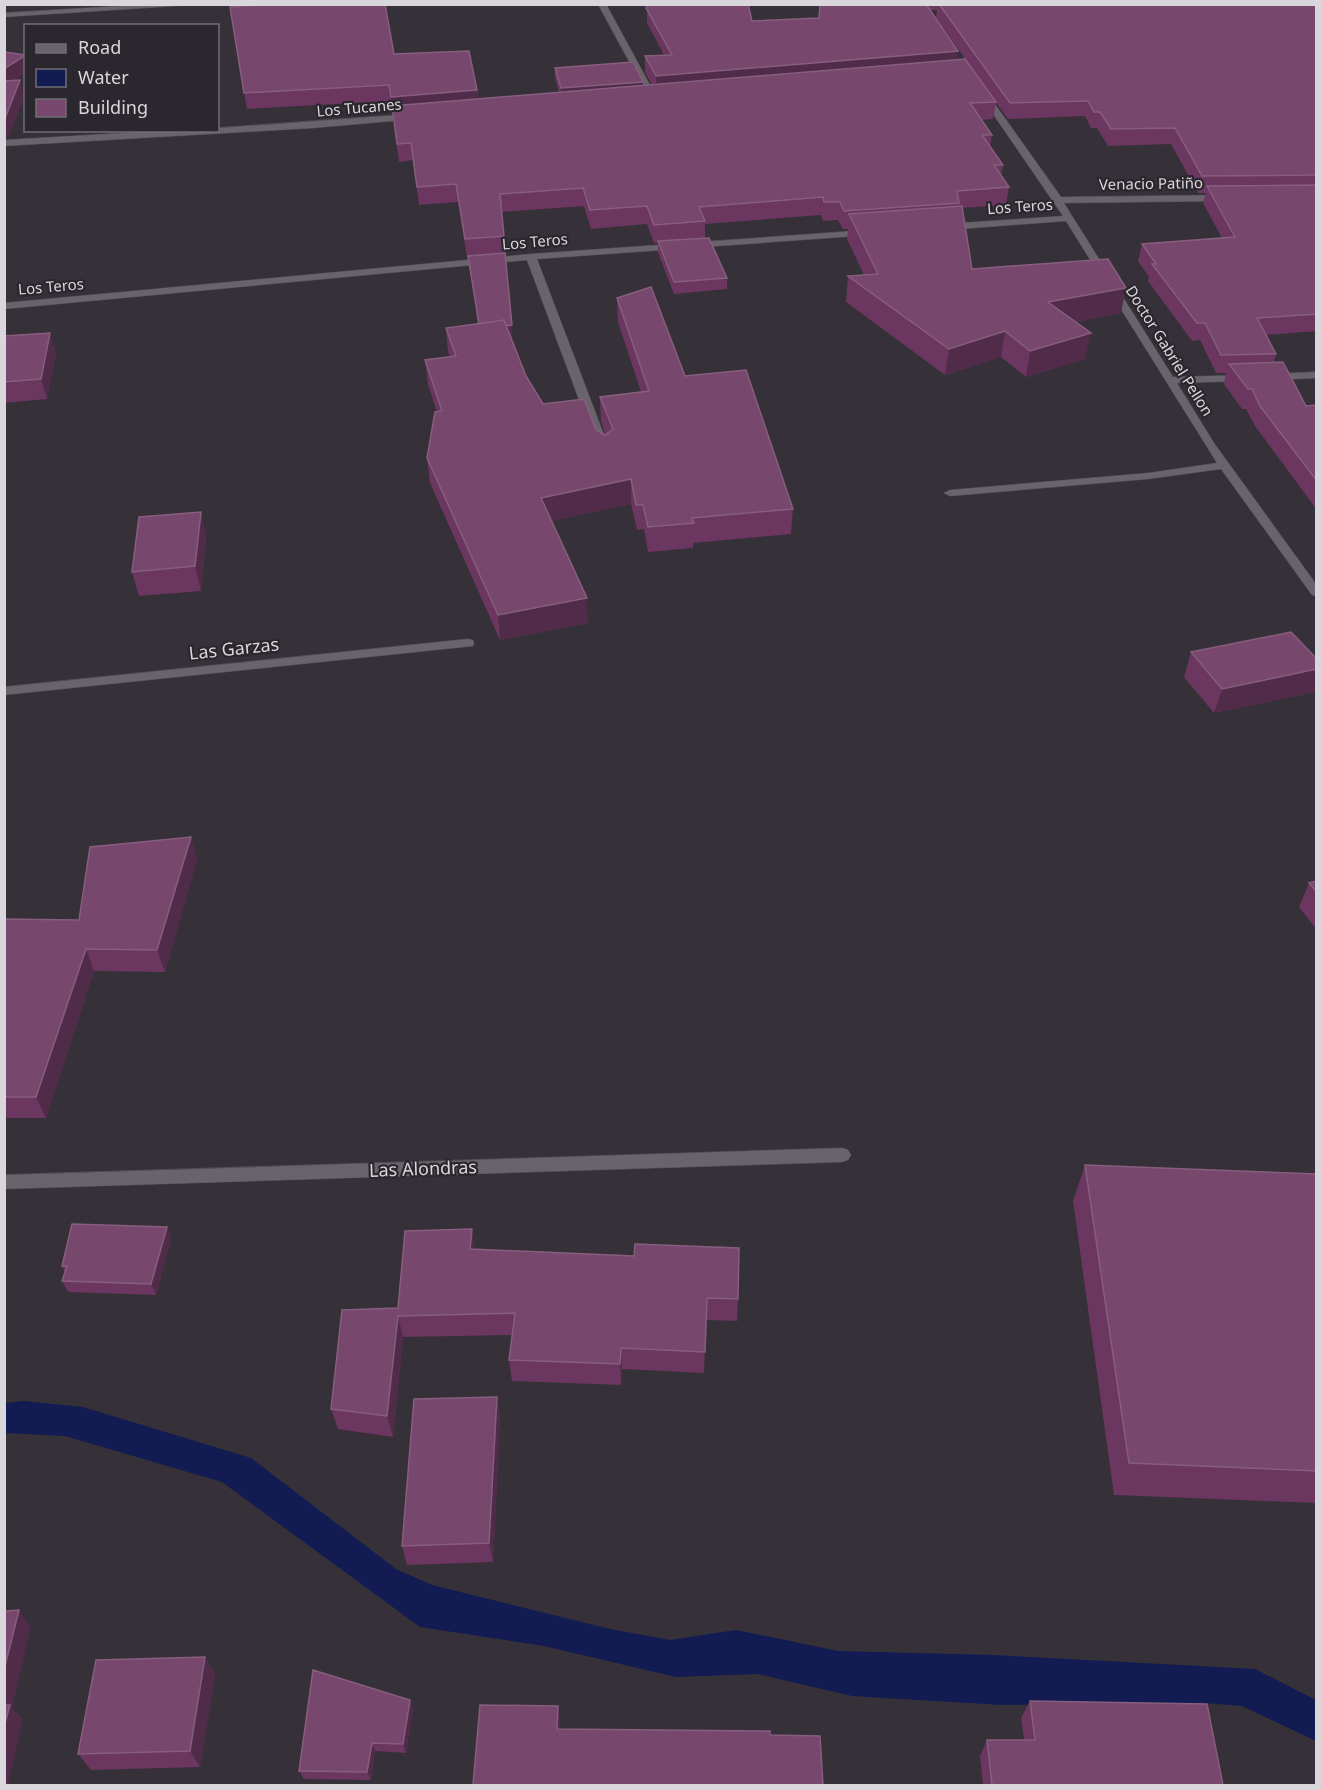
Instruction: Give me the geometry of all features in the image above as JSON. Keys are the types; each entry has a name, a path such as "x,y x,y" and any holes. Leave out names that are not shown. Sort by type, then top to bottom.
{"street":[{"path":"4,15 203,4"},
{"path":"602,4 652,96"},
{"name":"Doctor Gabriel Pellon","path":"979,88 1058,200 1225,465 1317,592"},
{"path":"640,97 663,95"},
{"name":"Los Tucanes","path":"219,130 418,116"},
{"name":"Los Tucanes","path":"4,143 193,132"},
{"name":"Venacio Patiño","path":"1058,200 1234,198"},
{"name":"Los Teros","path":"938,228 1069,218"},
{"name":"Los Teros","path":"4,306 531,257 878,232"},
{"path":"531,257 605,454"},
{"path":"1170,380 1317,375"},
{"path":"950,494 1148,476 1225,465"},
{"name":"Las Garzas","path":"4,691 468,643"},
{"name":"Las Alondras","path":"4,1182 843,1155"}],"water":[{"path":"24,1401 83,1407 251,1458 396,1569 432,1585 610,1629 670,1640 736,1630 838,1651 994,1655 1255,1669 1316,1700 1316,1741 1242,1706 1204,1703 1002,1705 852,1696 758,1674 676,1677 544,1646 420,1627 222,1482 65,1436 5,1433 5,1403"}],"building":[{"path":"274,4 385,4 394,54 469,51 477,90 391,97 389,85 244,93 230,7"},
{"path":"649,4 748,4 752,21 819,18 820,4 926,4 958,51 656,76 645,56 672,55 646,8"},
{"path":"939,4 1317,4 1317,175 1202,176 1175,128 1111,129 1100,112 1094,112 1088,101 1010,103"},
{"path":"4,52 24,55 24,56 4,69"},
{"path":"965,59 996,102 970,103 992,135 982,135 1003,165 994,165 1009,187 957,191 959,203 844,211 840,202 824,202 823,197 699,207 705,221 654,225 647,206 590,210 583,188 500,194 504,236 465,239 456,184 417,187 411,143 397,144 392,106"},
{"path":"633,62 643,82 561,88 555,68"},
{"path":"20,80 4,121 4,81"},
{"path":"1317,185 1317,314 1257,318 1276,354 1221,355 1205,323 1197,323 1152,264 1156,264 1142,244 1235,237 1207,186"},
{"path":"962,206 972,269 1108,259 1126,288 1048,302 1091,333 1030,351 1005,331 949,349 848,276 878,274 849,214"},
{"path":"709,238 727,278 674,282 658,241"},
{"path":"505,253 512,325 506,326 504,320 479,324 468,256"},
{"path":"651,287 685,376 746,370 793,509 692,518 694,523 648,527 643,505 636,505 631,479 541,498 587,598 498,615 427,458 435,412 442,411 425,360 456,356 446,328 504,320 526,376 543,404 584,399 596,430 605,435 613,429 600,397 649,391 617,298"},
{"path":"50,333 41,379 4,382 4,336"},
{"path":"1283,362 1306,406 1317,405 1317,481 1260,406 1252,389 1248,389 1229,364"},
{"path":"201,512 195,566 132,572 139,517"},
{"path":"1291,632 1317,659 1317,669 1222,689 1191,652"},
{"path":"191,837 157,950 86,949 36,1097 4,1097 4,919 79,920 90,847"},
{"path":"1317,881 1317,892 1309,883"},
{"path":"1085,1165 1317,1174 1317,1471 1129,1463"},
{"path":"72,1224 167,1227 151,1284 62,1281 67,1266 62,1266"},
{"path":"472,1229 470,1249 634,1256 635,1244 739,1248 738,1299 707,1298 705,1352 621,1348 620,1364 509,1360 515,1313 398,1316 387,1416 331,1409 342,1310 398,1308 405,1231"},
{"path":"497,1397 489,1543 402,1546 414,1399"},
{"path":"19,1610 4,1670 4,1611"},
{"path":"205,1657 190,1751 78,1754 96,1660"},
{"path":"313,1670 410,1700 403,1744 372,1743 367,1772 299,1771"},
{"path":"1030,1701 1207,1704 1223,1785 992,1785 987,1740 1035,1740"},
{"path":"4,1705 10,1705 4,1727"},
{"path":"480,1705 558,1706 557,1729 770,1731 770,1735 820,1736 823,1785 473,1785"}]}
